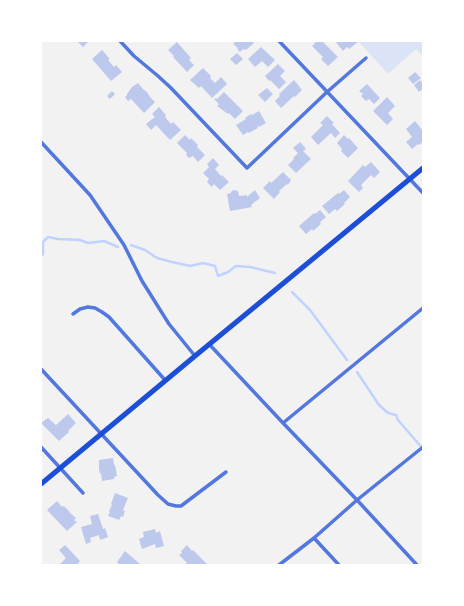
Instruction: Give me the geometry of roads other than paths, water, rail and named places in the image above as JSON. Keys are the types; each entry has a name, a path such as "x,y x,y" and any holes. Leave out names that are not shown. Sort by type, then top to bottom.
{"main road":[{"path":"41,484 423,168"}],"street":[{"path":"120,41 134,56 171,88 247,168 327,92 366,58"},
{"path":"279,41 423,193"},
{"path":"41,142 90,195 124,245 142,282 169,324 195,356"},
{"path":"73,314 80,309 88,307 95,308 102,312 165,380"},
{"path":"283,424 423,308"},
{"path":"209,344 417,565"},
{"path":"41,369 163,501 168,504 181,506 226,472"},
{"path":"41,447 83,493"},
{"path":"279,565 314,538 357,500 422,448"},
{"path":"314,538 340,565"}],"waterway":[{"path":"41,256 43,254 43,242 48,237 80,240 88,243 104,241 118,247"},
{"path":"131,245 145,250 157,258 172,262 190,266 203,263 215,266 218,276 228,272 236,266 250,267 275,273"},
{"path":"292,292 310,310 347,360"},
{"path":"357,372 379,405 388,413 396,415 398,420 423,449"}]}
